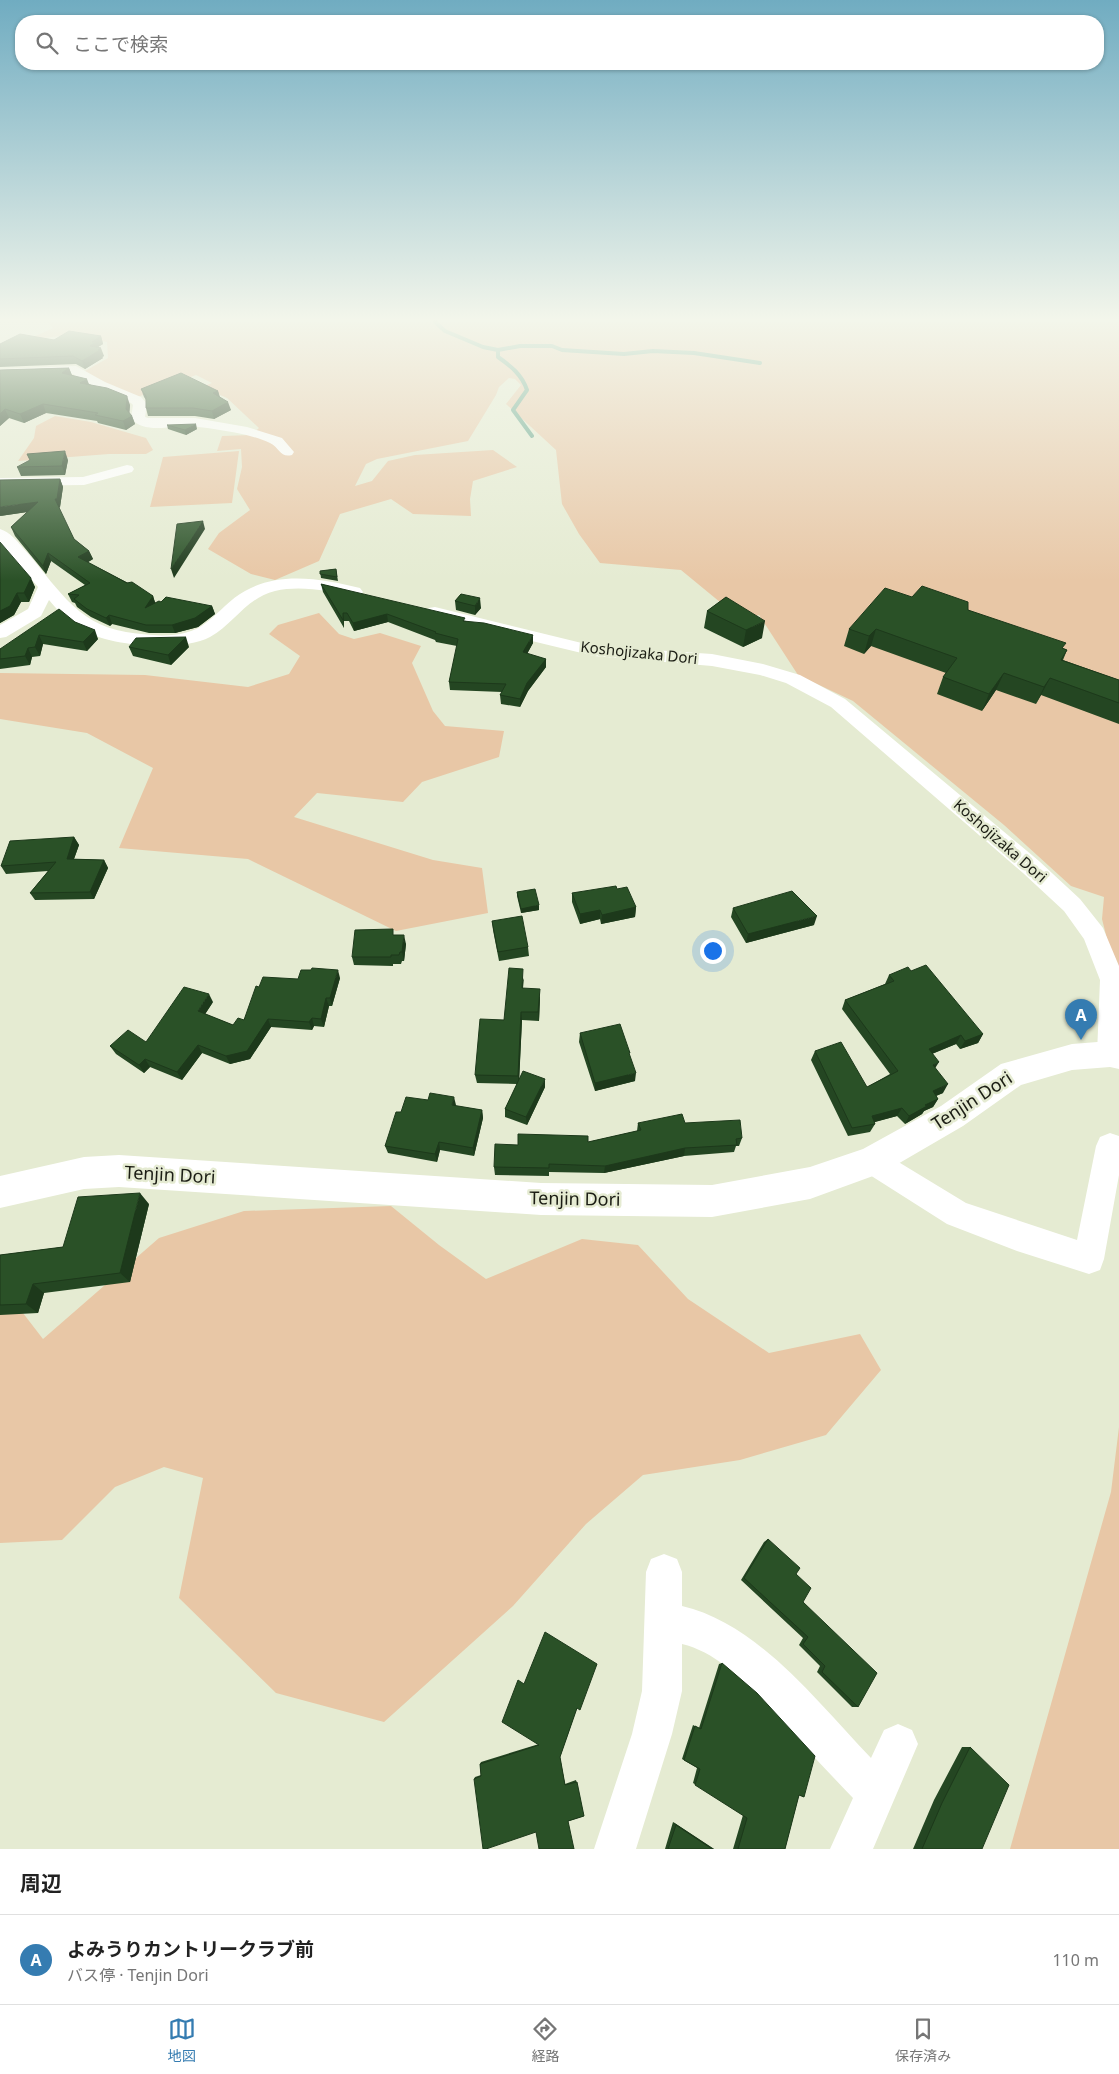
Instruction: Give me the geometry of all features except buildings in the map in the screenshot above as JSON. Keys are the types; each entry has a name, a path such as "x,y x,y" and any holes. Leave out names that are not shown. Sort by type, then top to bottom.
{"street":[{"path":"139,408 138,418 141,420 160,423 194,422 248,432 276,441 288,452"},
{"path":"0,482 84,480 127,468"},
{"path":"0,534 13,545 46,587 85,624 98,631 130,639 188,639 201,635 245,597 276,585 292,583 329,586 376,598"},
{"path":"0,633 35,612 46,587"},
{"name":"Koshojizaka Dori","path":"413,607 594,651 712,660 763,670 793,680 838,703 1031,867 1072,905 1084,920 1095,935 1112,980 1114,1055"},
{"name":"Tenjin Dori","path":"0,1192 84,1173 119,1171 541,1199 712,1201 810,1183 872,1161 952,1116 1012,1074 1072,1057 1114,1055"},
{"path":"872,1161 957,1214 1089,1259 1110,1146"},
{"path":"615,1849 652,1734 662,1691 664,1572"},
{"path":"663,1621 698,1629 731,1647 766,1676 876,1793"},
{"path":"851,1849 898,1744"}],"shaded area":[{"path":"238,408 488,408 468,441 377,459 366,464 355,486 372,481 388,461 415,455 493,450 517,467 473,481 470,499 471,516 413,514 391,499 340,514 319,561 275,580 251,574 208,549 219,533 250,510 237,489 242,467 241,449 217,451 222,436 251,435 259,428"},
{"path":"511,408 1119,408 1119,987 1102,919 1104,897 1071,886 1004,825 853,701 798,675 759,615 743,621 681,570 600,563 579,534 562,504 556,450"},
{"path":"55,416 91,422 146,438 153,450 146,454 109,454 18,461 34,438 36,426"},
{"path":"239,451 232,503 150,507 163,457"},
{"path":"319,613 339,634 354,639 380,633 421,646 412,663 433,711 445,726 504,731 499,757 422,782 403,802 317,793 294,817 433,860 482,868 488,913 396,931 248,859 119,848 153,768 87,733 0,719 0,673 145,675 248,687 289,674 300,656 269,634 278,625"},
{"path":"391,1206 439,1245 486,1279 582,1239 638,1245 688,1299 769,1353 860,1334 881,1370 826,1435 740,1460 643,1475 586,1524 513,1606 384,1722 276,1693 179,1598 203,1478 164,1467 115,1487 62,1540 0,1543 0,1303 16,1304 43,1339 159,1238 244,1211"},
{"path":"1119,1427 1119,1849 1010,1849 1111,1492"}],"waterway":[{"path":"514,408 513,410 532,436"}],"place":[{"name":"よみうりカントリークラブ前","path":"1081,1040"}]}
